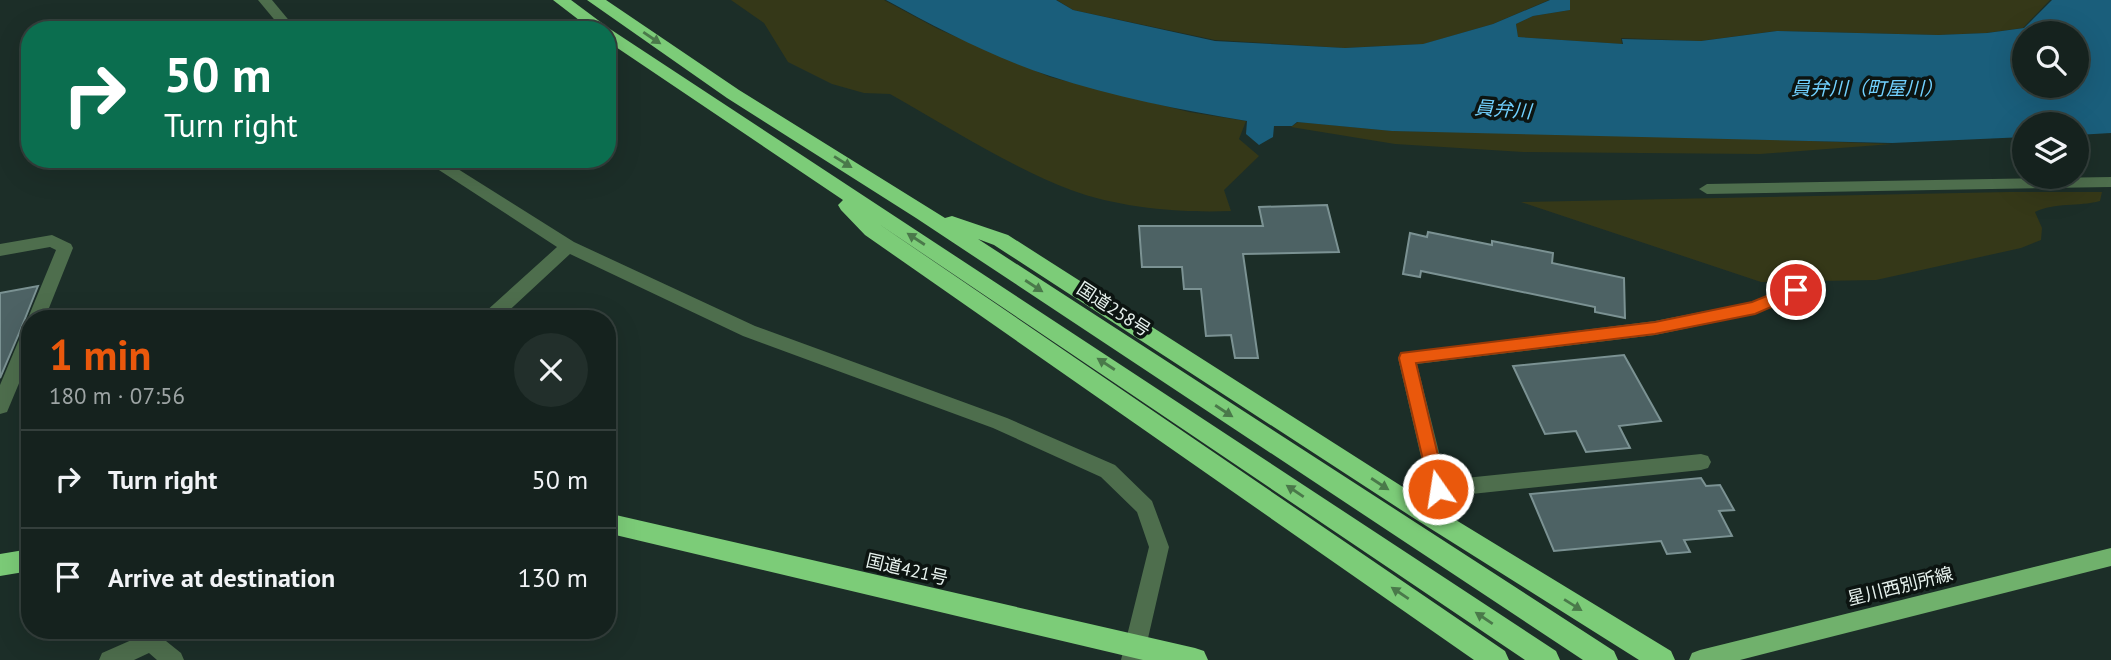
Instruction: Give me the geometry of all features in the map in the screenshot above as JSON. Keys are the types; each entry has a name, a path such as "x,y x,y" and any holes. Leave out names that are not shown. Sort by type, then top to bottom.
{"highway":[{"path":"561,0 590,21"},
{"name":"国道258号","path":"596,0 733,94 923,213 1598,656"},
{"path":"616,39 1544,658"},
{"path":"818,175 872,230 1496,660"},
{"path":"923,213 1001,240 1420,510 1662,660"},
{"name":"国道421号","path":"616,525 1133,654 1195,660"},
{"path":"0,565 21,562"}],"main road":[{"name":"星川西別所線","path":"1700,660 2111,557"}],"street":[{"path":"265,0 282,21"},
{"path":"444,168 568,246 749,331 1000,423 1108,471 1145,507 1159,547 1133,654"},
{"path":"1707,189 2111,182"},
{"path":"0,250 51,241 65,248 40,310"},
{"path":"499,310 568,246"},
{"path":"1438,489 1407,358 1655,328 1755,308 1796,290"},
{"path":"0,407 21,357"},
{"path":"1420,510 1438,489 1701,462"},
{"path":"110,660 151,639"},
{"path":"159,639 173,660"}],"green space":[{"path":"731,0 884,0 938,29 1050,77 1189,112 1246,121 1239,139 1259,156 1224,190 1231,211 1150,208 1090,196 1024,170 890,94 864,93 832,84 788,62 764,23"},
{"path":"1057,0 1549,0 1493,24 1424,44 1344,48 1215,40 1073,10"},
{"path":"1569,0 2050,0 2030,21 2012,21 2012,29 1986,33 1938,35 1776,31 1700,41 1621,38 1622,44 1518,37 1516,24 1533,16 1570,10"},
{"path":"1298,122 1394,131 1617,134 1892,144 1760,154 1523,152 1395,144 1291,127"},
{"path":"2102,192 2100,201 2050,207 2035,212 2042,228 2041,240 2021,248 1876,280 1761,282 1521,202"}],"water":[{"name":"員弁川（町屋川）","path":"886,0 1056,0 1073,10 1215,41 1345,48 1423,44 1493,24 1550,0 1570,0 1570,10 1533,16 1516,24 1518,37 1623,44 1622,39 1701,41 1777,31 1938,35 2012,30 2012,98 2089,98 2089,21 2031,21 2052,0 2111,0 2111,133 2089,134 2089,112 2012,112 2012,138 1892,143 1392,131 1297,122 1292,126 1274,126 1273,137 1259,145 1246,134 1247,121 1147,102 1050,76 946,32"}],"building":[{"path":"1327,205 1339,252 1243,254 1258,358 1235,358 1231,335 1206,336 1201,289 1184,289 1182,267 1142,267 1139,226 1263,226 1259,207"},
{"path":"1428,232 1492,245 1492,241 1553,253 1552,263 1624,278 1625,318 1595,312 1595,307 1421,271 1420,277 1403,274 1410,233 1427,237"},
{"path":"38,286 28,310 21,310 21,328 0,378 0,293"},
{"path":"1624,355 1661,421 1619,426 1630,448 1586,452 1576,431 1545,434 1513,366"},
{"path":"1701,478 1706,486 1720,485 1734,510 1719,511 1732,536 1684,540 1690,552 1667,554 1661,541 1554,551 1530,494"}],"route":[{"path":"1438,489 1407,358 1655,328 1755,308 1796,290"}],"water label":[{"name":"員弁川","path":"1503,109"}]}
